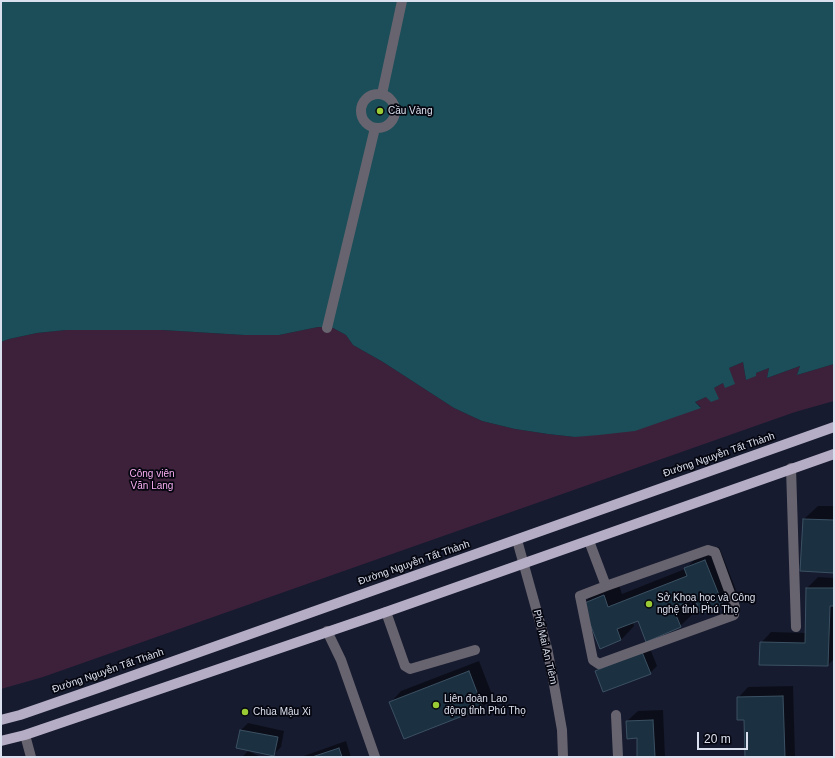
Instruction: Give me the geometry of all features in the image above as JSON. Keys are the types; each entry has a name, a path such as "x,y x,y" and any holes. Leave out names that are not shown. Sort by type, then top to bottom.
{"main road":[{"name":"Đường Nguyễn Tất Thành","path":"1,720 20,715 834,428"},
{"path":"1,741 25,735 386,612 834,454"}],"street":[{"path":"382,94 402,1"},
{"path":"382,94 392,100 395,112 394,117 386,126 374,128 369,126 362,118 361,107 366,98 371,95 382,94"},
{"path":"327,328 374,128"},
{"path":"791,468 796,628"},
{"name":"Phố Mai An Tiêm","path":"517,540 547,648 554,679 562,730 563,757"},
{"path":"589,540 606,586"},
{"path":"708,550 715,552 735,607 734,615 599,664 593,660 580,596 606,586 708,550"},
{"path":"386,612 405,666 410,669 475,650"},
{"path":"326,632 341,660 375,757"},
{"path":"616,715 618,757"},
{"path":"25,735 31,757"}],"green space":[{"name":"Công viên Văn Lang","path":"318,327 333,328 346,335 353,345 383,362 454,408 482,421 515,429 548,434 575,437 701,407 695,402 706,397 714,388 723,383 729,368 743,362 746,380 756,373 769,368 767,378 800,366 797,375 834,364 834,401 795,412 43,677 1,689 1,342 37,333 66,330 162,330 244,335 279,335"}],"shaded area":[{"path":"1,1 834,1 834,364 797,375 800,366 767,378 769,368 756,373 756,376 746,380 743,362 729,368 735,384 725,388 723,383 714,388 719,399 711,402 706,397 695,402 701,408 635,431 575,437 515,429 482,421 454,408 383,362 353,345 346,335 333,328 318,327 279,335 244,335 162,330 66,330 37,333 1,342"}],"building":[{"path":"803,519 834,520 834,573 800,571"},
{"name":"Sở Khoa học và Công nghệ tỉnh Phú Thọ","path":"705,560 723,605 701,614 695,599 673,608 681,627 646,642 638,621 617,629 621,640 600,649 582,604 604,595 608,607 687,576 684,568"},
{"path":"806,588 834,588 834,606 830,606 828,666 759,665 760,642 805,643"},
{"path":"642,652 651,674 603,692 595,671"},
{"name":"Liên đoàn Lao động tỉnh Phú Thọ","path":"469,671 483,708 404,739 389,702"},
{"path":"783,696 785,757 745,757 744,720 737,720 737,697"},
{"path":"653,720 655,757 637,757 637,738 627,739 626,721"},
{"path":"240,730 278,737 274,756 236,748"},
{"path":"339,748 342,757 312,757"}],"place":[{"name":"Cầu Vàng","path":"380,111"},
{"name":"Sở Khoa học và Công nghệ tỉnh Phú Thọ","path":"649,604"},
{"name":"Liên đoàn Lao động tỉnh Phú Thọ","path":"436,705"},
{"name":"Chùa Mậu Xi","path":"245,712"}]}
